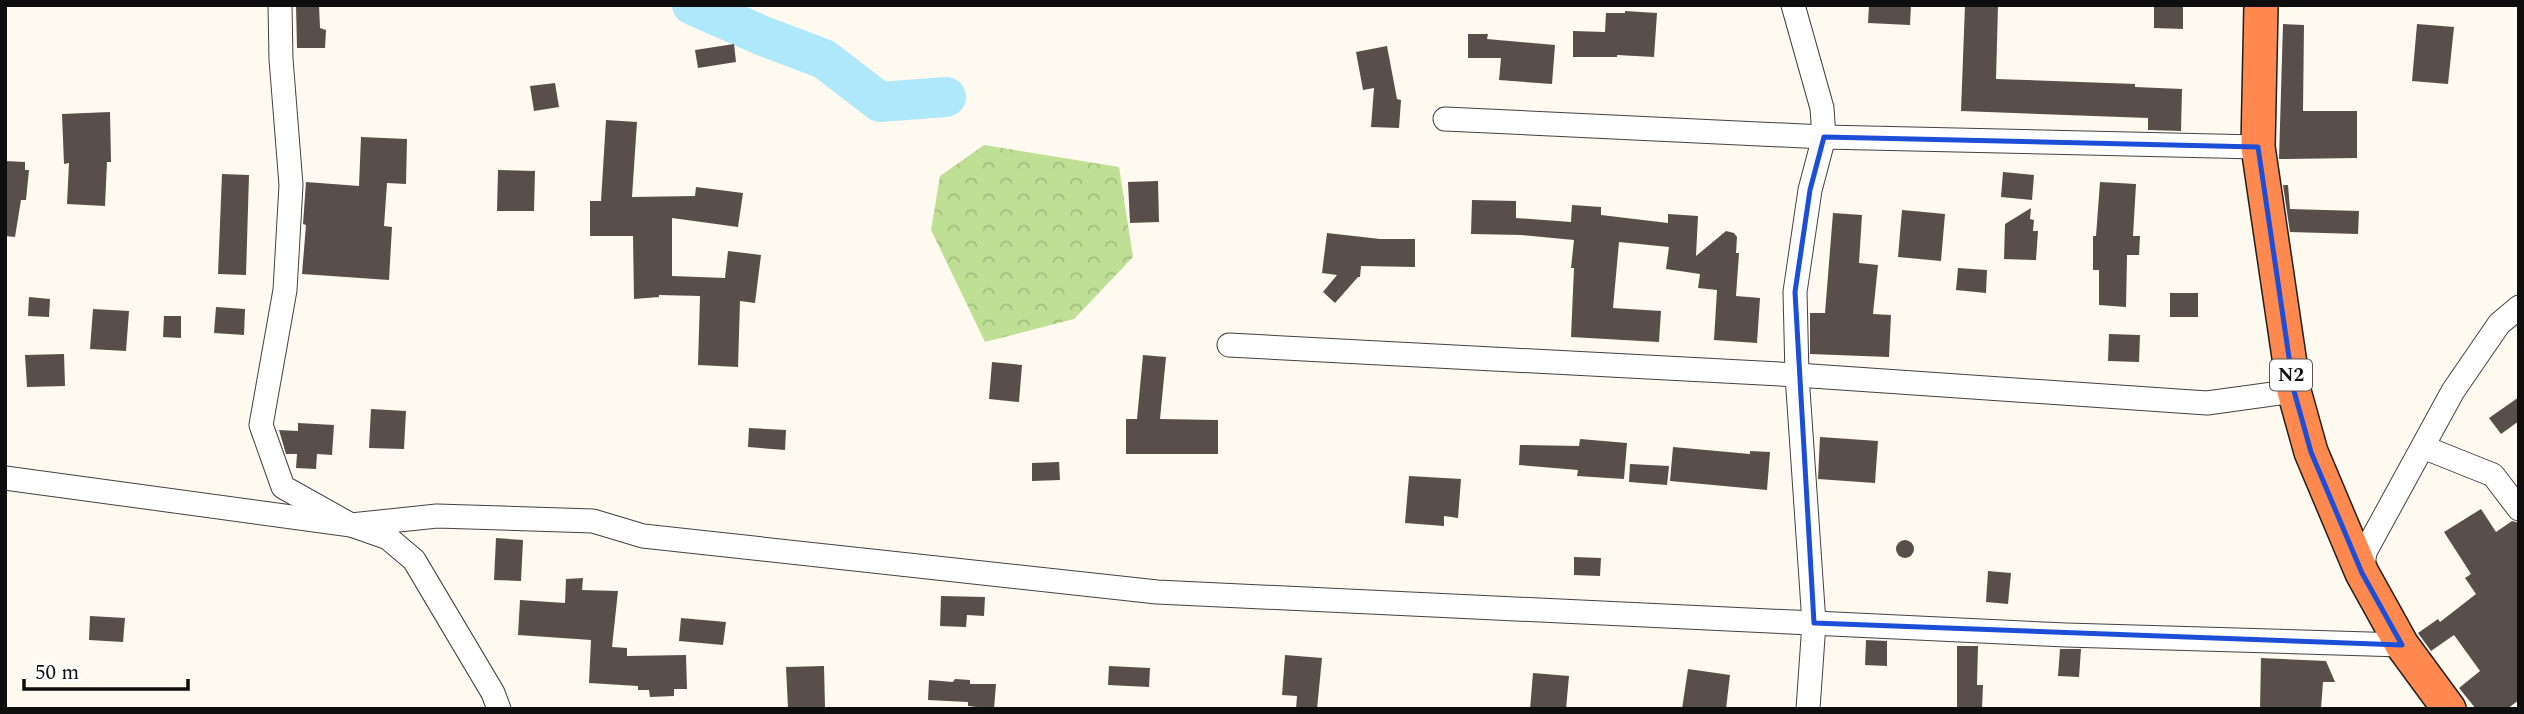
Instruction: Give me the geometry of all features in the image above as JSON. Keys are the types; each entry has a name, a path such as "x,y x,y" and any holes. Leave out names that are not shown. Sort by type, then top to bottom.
{"highway":[{"name":"N2","path":"2261,5 2258,147 2294,391 2311,452 2362,573 2402,645 2449,709"}],"street":[{"path":"280,5 281,59 291,185 285,290 261,425 283,487 351,525 388,538 414,560 493,693 499,709"},
{"path":"1793,5 1822,108 1825,137 1810,190 1795,292 1797,375 1814,623 1808,709"},
{"path":"1445,119 1825,137 2258,147"},
{"path":"2362,573 2365,552 2453,391 2499,324 2519,307"},
{"path":"1229,345 1797,375 2207,403 2294,391"},
{"path":"2423,447 2493,475 2519,509"},
{"path":"5,478 351,525 437,516 593,522 643,536 1157,592 2080,635 2402,645"}],"highlighted area":[{"path":"1824,137 2258,147 2294,391 2311,452 2362,573 2402,645 1814,623 1795,292 1810,190"}],"green space":[{"path":"984,145 1119,167 1133,257 1074,319 985,342 931,230 940,176"}],"building":[{"path":"296,5 319,5 320,28 326,30 325,48 297,48"},
{"path":"1869,5 1911,5 1910,25 1868,23"},
{"path":"1965,5 1998,5 1996,79 2135,84 2135,87 2182,89 2181,131 2148,130 2148,118 1961,111"},
{"path":"2154,5 2183,5 2183,29 2154,28"},
{"path":"1606,13 1657,13 1654,57 1573,57 1573,31 1605,32"},
{"path":"2283,24 2304,25 2303,111 2357,111 2357,158 2279,159"},
{"path":"2417,24 2454,27 2448,84 2412,81"},
{"path":"1468,34 1488,34 1487,39 1555,45 1552,84 1499,80 1501,58 1468,58"},
{"path":"734,44 736,62 698,68 695,50"},
{"path":"1387,46 1397,99 1401,100 1399,128 1371,127 1374,88 1363,90 1356,52"},
{"path":"555,83 559,107 534,111 530,86"},
{"path":"110,112 111,162 107,162 105,206 67,204 69,163 64,164 62,114"},
{"path":"606,120 637,122 632,197 695,196 696,187 743,193 738,227 672,218 672,276 725,278 728,251 761,255 755,303 740,301 738,367 698,365 700,296 659,295 634,299 633,236 590,236 590,201 601,201"},
{"path":"361,137 407,139 406,184 387,183 384,226 392,227 389,280 302,274 306,182 359,186"},
{"path":"5,161 25,162 25,170 29,170 26,200 21,200 15,237 5,236"},
{"path":"498,170 535,171 534,211 497,211"},
{"path":"2003,172 2034,175 2032,200 2001,197"},
{"path":"222,174 249,175 246,275 218,274"},
{"path":"1158,181 1159,222 1130,223 1128,182"},
{"path":"2100,182 2136,184 2133,236 2140,236 2139,255 2127,255 2126,307 2099,305 2099,270 2093,270 2093,236 2096,236"},
{"path":"2283,185 2288,185 2290,209 2359,211 2358,234 2290,232"},
{"path":"1472,200 1516,201 1516,218 1571,222 1572,205 1601,207 1601,215 1668,223 1668,214 1698,216 1696,256 1726,231 1734,233 1737,237 1736,253 1739,253 1736,296 1760,298 1757,343 1714,340 1717,290 1698,288 1700,274 1666,269 1669,247 1619,242 1613,308 1661,311 1659,342 1571,337 1574,268 1571,268 1574,240 1471,234"},
{"path":"2031,208 2033,231 2038,231 2036,260 2004,259 2005,224"},
{"path":"1902,210 1945,214 1941,261 1898,257"},
{"path":"1833,213 1862,215 1859,263 1878,265 1873,314 1891,315 1889,357 1810,354 1810,313 1825,313"},
{"path":"1327,233 1380,239 1415,239 1415,267 1361,266 1360,277 1335,303 1323,292 1337,275 1322,273"},
{"path":"1958,268 1987,270 1986,293 1956,290"},
{"path":"2170,293 2198,293 2198,317 2170,317"},
{"path":"29,297 50,299 49,317 28,316"},
{"path":"216,307 245,309 244,335 214,333"},
{"path":"93,309 129,311 126,351 90,349"},
{"path":"164,316 181,316 181,338 163,337"},
{"path":"2109,334 2140,335 2139,362 2108,361"},
{"path":"64,354 65,386 27,387 25,355"},
{"path":"1143,355 1166,357 1160,419 1218,420 1218,454 1126,454 1126,419 1137,419"},
{"path":"992,362 1022,365 1019,402 989,399"},
{"path":"2519,397 2519,421 2501,434 2489,418"},
{"path":"371,409 406,411 404,449 369,448"},
{"path":"298,423 334,425 332,455 317,454 316,469 296,468 297,454 286,454 279,430 298,431"},
{"path":"749,428 786,430 785,450 748,447"},
{"path":"1820,437 1878,441 1875,483 1818,479"},
{"path":"1580,439 1627,443 1624,479 1577,476 1578,470 1519,465 1520,445 1579,446"},
{"path":"1673,447 1750,454 1750,451 1770,452 1767,490 1670,481"},
{"path":"1059,462 1060,480 1032,481 1032,463"},
{"path":"1630,464 1669,466 1667,485 1629,482"},
{"path":"1409,476 1461,479 1458,518 1444,516 1444,526 1405,523"},
{"path":"2481,509 2496,532 2512,521 2519,523 2519,700 2507,709 2476,709 2459,688 2480,671 2454,635 2431,651 2418,633 2438,619 2440,622 2476,594 2465,578 2471,574 2444,532"},
{"path":"496,538 523,540 521,581 494,580"},
{"path":"1905,540 1911,543 1914,549 1911,555 1905,558 1899,555 1896,549 1899,543"},
{"path":"1574,557 1601,558 1600,576 1574,575"},
{"path":"1988,571 2011,573 2008,604 1986,602"},
{"path":"583,578 582,590 618,591 612,647 627,648 627,656 686,655 687,689 674,689 674,696 650,697 649,690 638,690 638,686 589,683 591,640 518,635 520,600 565,603 566,579"},
{"path":"941,596 985,597 984,616 967,615 966,627 940,626"},
{"path":"90,616 125,618 123,642 89,640"},
{"path":"681,618 726,622 723,645 679,641"},
{"path":"1866,640 1887,641 1887,666 1865,665"},
{"path":"1957,646 1978,646 1977,685 1983,685 1982,709 1957,709"},
{"path":"2060,649 2081,649 2079,677 2058,676"},
{"path":"1285,655 1322,658 1317,709 1296,709 1297,696 1282,695"},
{"path":"2261,658 2326,661 2335,682 2323,682 2321,709 2260,709"},
{"path":"824,666 825,707 788,708 786,667"},
{"path":"1109,666 1150,668 1149,687 1108,685"},
{"path":"1688,669 1730,675 1726,709 1682,709"},
{"path":"1533,673 1569,676 1566,709 1530,709"},
{"path":"955,679 970,680 970,684 996,684 994,709 968,706 968,702 928,700 929,680 953,682"}],"waterway":[{"path":"692,5 824,59 880,102 946,97"}]}
